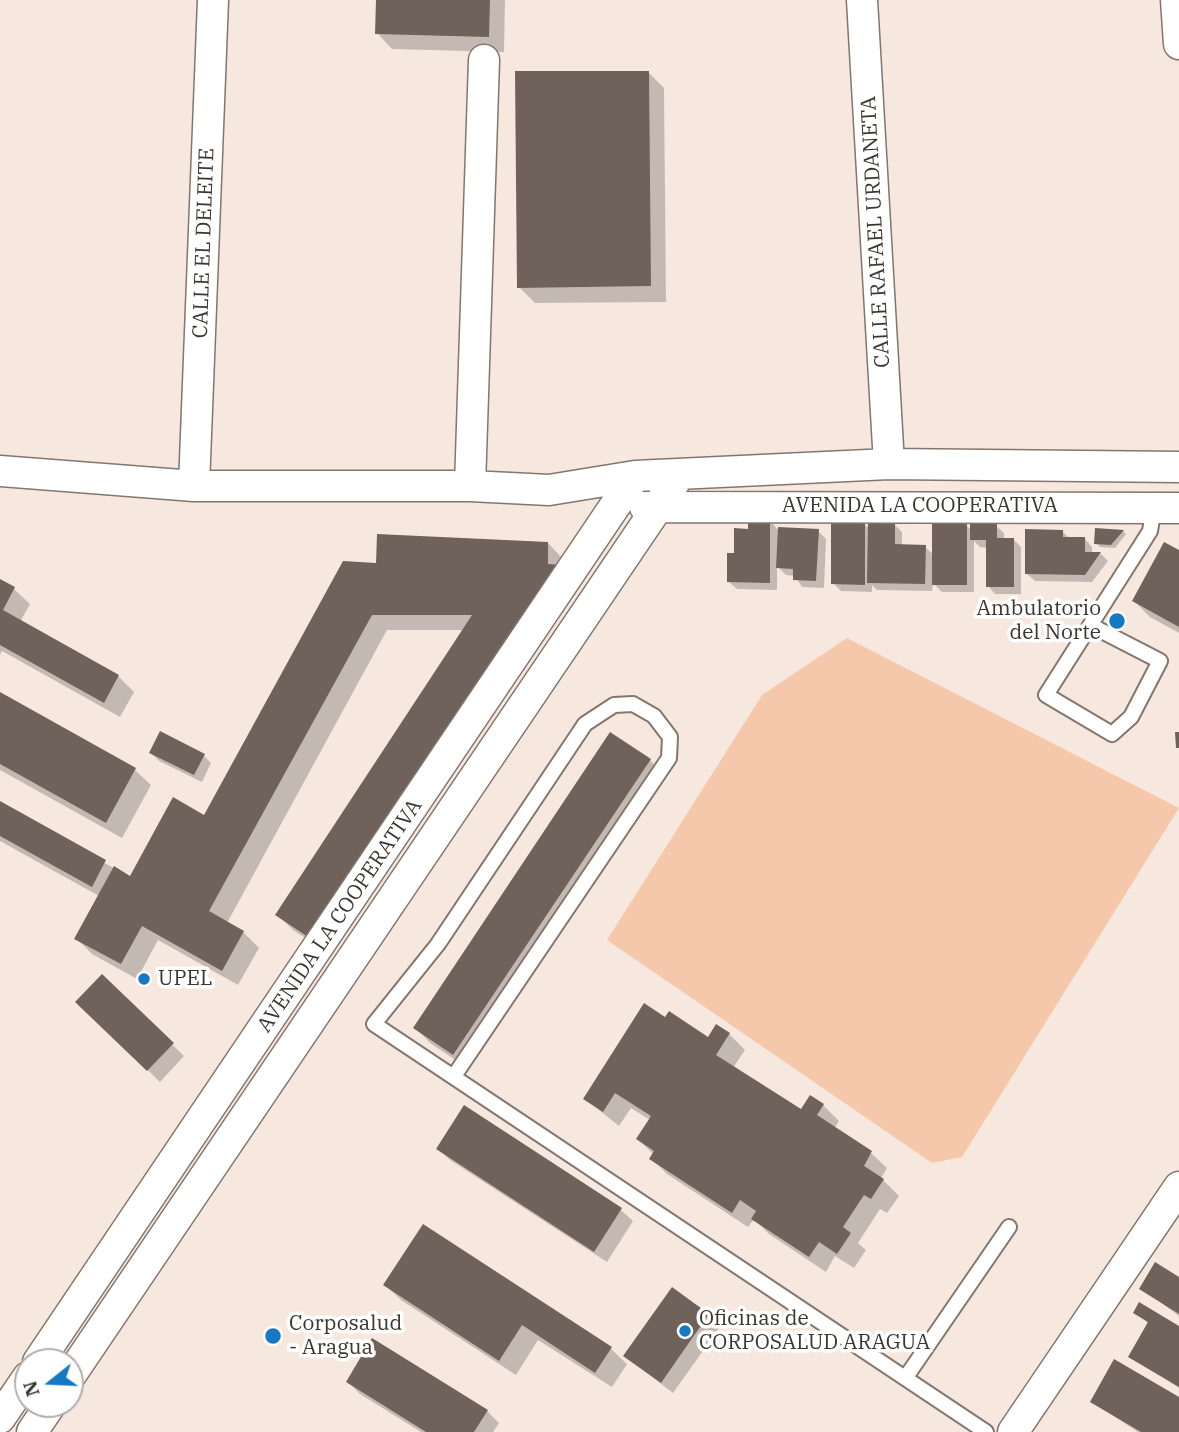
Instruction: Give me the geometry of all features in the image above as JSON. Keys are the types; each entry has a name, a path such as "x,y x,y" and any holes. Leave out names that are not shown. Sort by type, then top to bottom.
{"street":[{"name":"CALLE EL DELEITE","path":"194,486 213,0"},
{"name":"CALLE RAFAEL URDANETA","path":"862,0 889,464"},
{"path":"1176,0 1179,44"},
{"path":"470,486 484,60"},
{"name":"AVENIDA LA COOPERATIVA","path":"0,471 194,486 470,486 549,490 635,476 889,464 1179,467"},
{"name":"AVENIDA LA COOPERATIVA","path":"84,1355 661,506 680,474"},
{"path":"549,490 617,508 635,476"},
{"name":"AVENIDA LA COOPERATIVA","path":"47,1348 617,508 1167,508"},
{"path":"1013,1432 1179,1187"},
{"path":"0,1418 14,1398"}],"lane":[{"path":"1092,626 1160,661 1131,718 1112,734 1046,695 1167,508"},
{"path":"454,1076 669,758 670,737 654,716 633,704 614,705 585,724 438,944 374,1024 986,1432"},
{"path":"906,1377 1009,1227"}],"shaded area":[{"path":"847,638 1179,808 962,1157 932,1163 607,940 762,695"}],"building":[{"path":"376,0 490,0 489,37 375,34"},
{"path":"515,71 649,71 651,286 517,288"},
{"path":"748,517 770,518 770,583 727,582 727,553 734,553 734,528 748,529"},
{"path":"868,521 895,522 895,544 926,545 925,584 867,583"},
{"path":"831,522 865,522 865,585 831,584"},
{"path":"932,523 967,523 967,585 932,585"},
{"path":"970,524 997,524 997,538 1014,538 1014,587 986,587 986,540 970,540"},
{"path":"778,527 819,529 816,581 793,580 793,569 776,568"},
{"path":"1095,528 1124,530 1111,545 1094,544"},
{"path":"1025,529 1063,530 1063,537 1085,537 1085,552 1101,552 1085,575 1025,574"},
{"path":"377,534 548,542 548,564 561,565 314,941 275,915 472,615 372,615 209,911 244,931 222,971 142,926 121,964 74,939 114,866 130,876 173,797 204,815 343,561 376,563"},
{"name":"Ambulatorio del Norte","path":"1164,542 1179,550 1179,627 1132,601"},
{"path":"0,579 15,587 3,610 119,675 104,703 0,645"},
{"path":"0,692 136,768 106,823 0,764"},
{"path":"160,731 205,754 194,775 149,753"},
{"path":"610,732 651,759 453,1055 413,1028"},
{"path":"1175,732 1179,732 1179,748 1176,748"},
{"path":"0,801 106,860 92,887 0,836"},
{"path":"102,974 174,1043 147,1071 75,1002"},
{"path":"644,1003 665,1017 669,1011 708,1037 716,1024 730,1033 716,1055 801,1109 810,1095 824,1104 817,1115 872,1151 864,1166 884,1179 871,1199 864,1195 843,1227 851,1233 837,1254 819,1242 809,1257 751,1219 756,1211 740,1200 732,1213 649,1159 654,1151 636,1139 651,1116 615,1093 603,1112 583,1099"},
{"path":"464,1105 622,1208 594,1252 436,1149"},
{"path":"423,1224 612,1347 595,1373 522,1325 499,1361 383,1285"},
{"path":"1155,1262 1179,1277 1179,1314 1139,1289"},
{"path":"672,1287 709,1314 661,1383 623,1356"},
{"path":"1139,1302 1179,1326 1179,1387 1128,1357 1148,1322 1133,1313"},
{"path":"372,1338 488,1410 474,1432 426,1432 346,1382"},
{"path":"1114,1359 1179,1397 1179,1432 1141,1432 1090,1402"}],"place":[{"name":"Ambulatorio del Norte","path":"1117,621"},
{"name":"UPEL","path":"144,979"},
{"name":"Oficinas de CORPOSALUD ARAGUA","path":"685,1331"},
{"name":"Corposalud - Aragua","path":"273,1336"}]}
